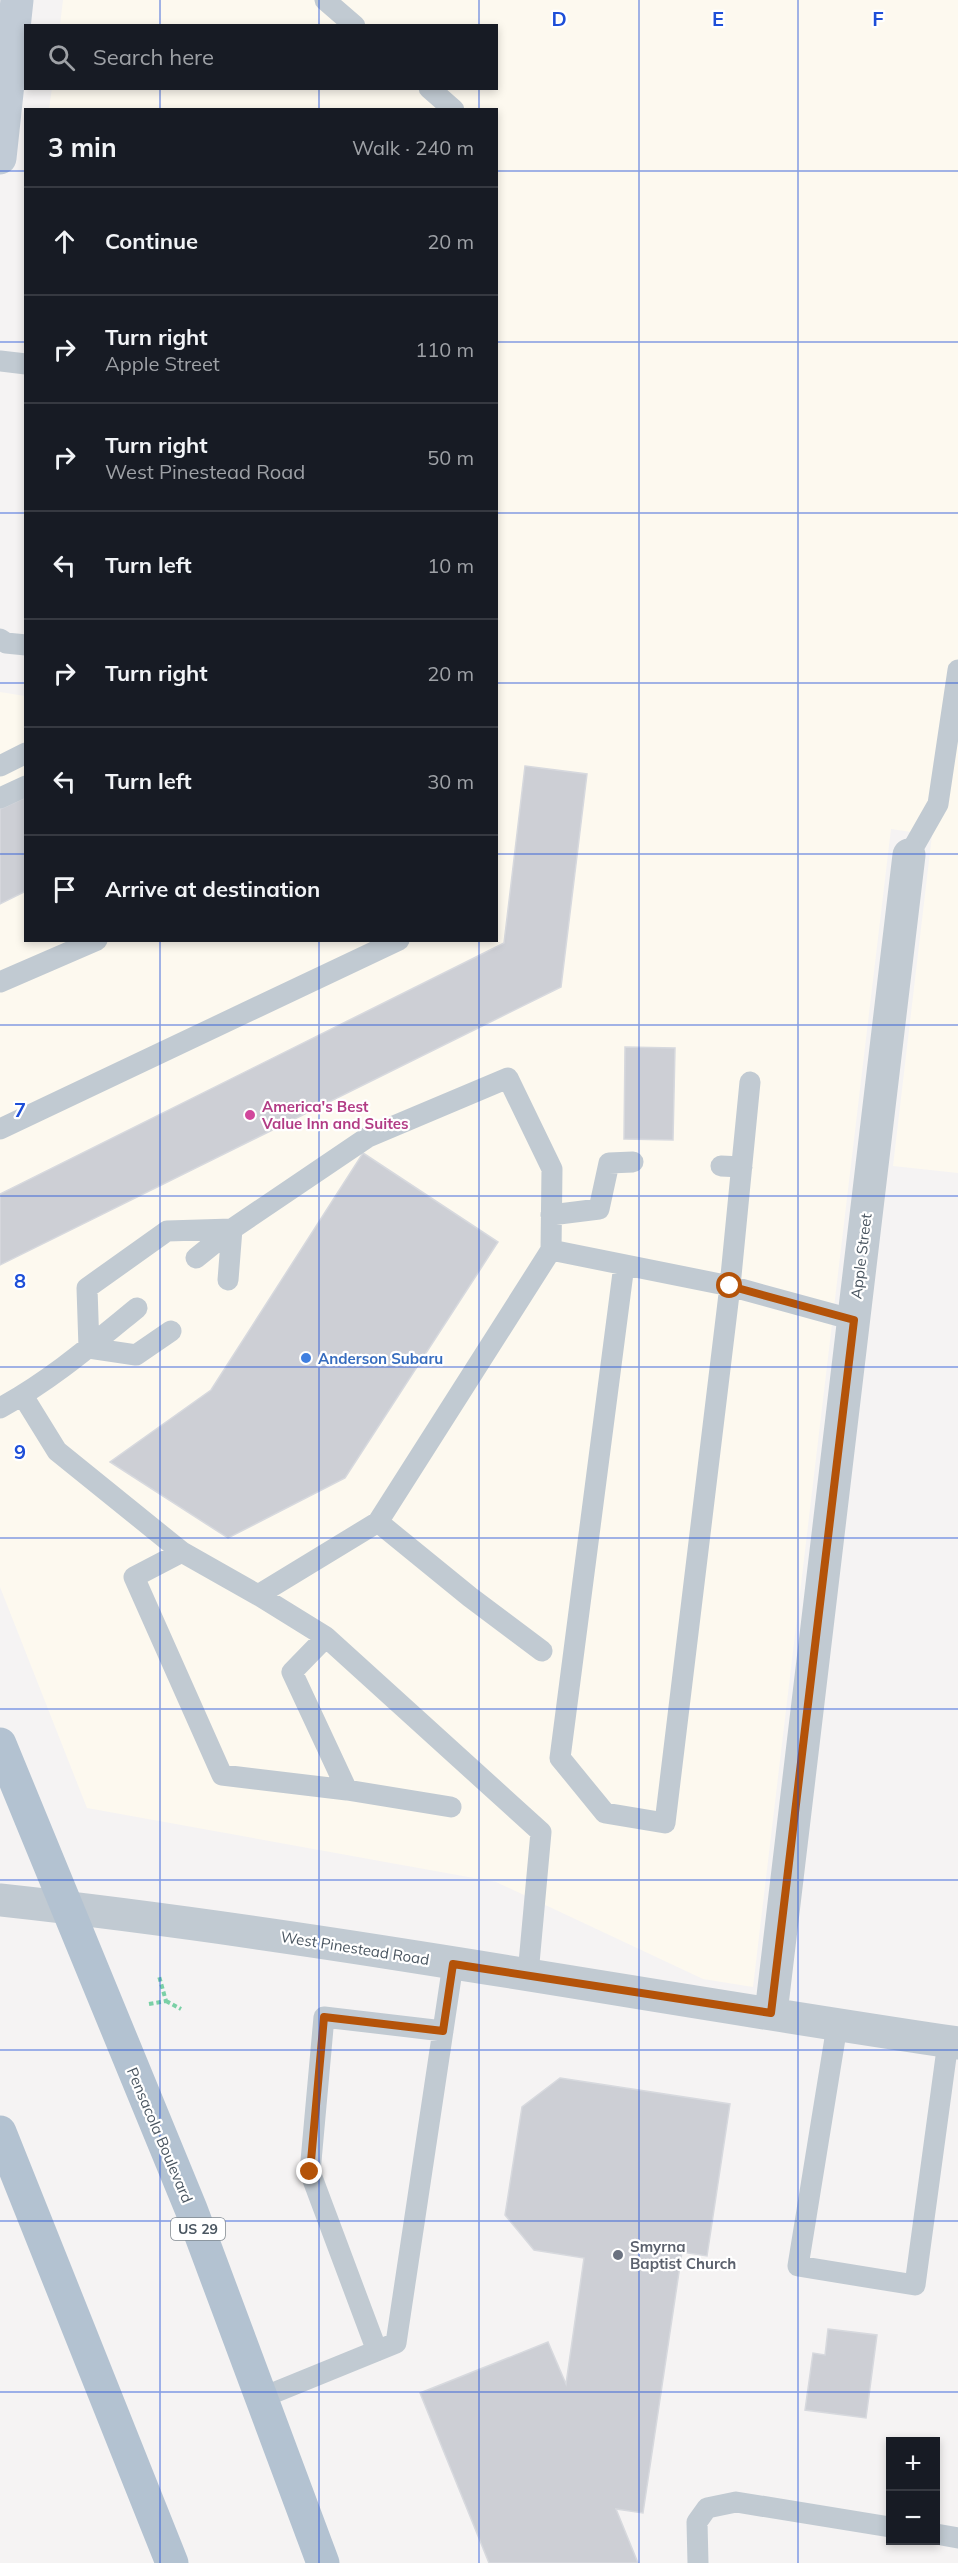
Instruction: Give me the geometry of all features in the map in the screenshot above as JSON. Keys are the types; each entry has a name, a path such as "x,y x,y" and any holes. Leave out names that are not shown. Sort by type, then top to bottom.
{"main road":[{"path":"0,158 17,0"},
{"name":"Pensacola Boulevard","path":"0,1744 190,2209 261,2398 314,2561"},
{"path":"0,2132 172,2563"}],"street":[{"name":"Apple Street","path":"771,2013 909,855"},
{"name":"West Pinestead Road","path":"0,1900 198,1924 528,1974 771,2013 837,2026 953,2043"}],"lane":[{"path":"325,0 353,24"},
{"path":"431,90 452,108"},
{"path":"0,361 24,364"},
{"path":"0,639 6,643 24,645"},
{"path":"909,855 938,804 958,670"},
{"path":"0,766 24,754"},
{"path":"0,798 24,787"},
{"path":"0,1129 395,942"},
{"path":"0,982 87,943"},
{"path":"196,1258 232,1229 368,1137 508,1078 552,1169 551,1250 378,1522 258,1595"},
{"path":"624,1265 560,1758 604,1813 665,1823 730,1286 750,1083"},
{"path":"551,1215 599,1209 609,1163 633,1162"},
{"path":"721,1166 742,1167"},
{"path":"228,1280 232,1229"},
{"path":"89,1348 87,1288 167,1231 232,1229"},
{"path":"551,1250 730,1286 854,1320"},
{"path":"0,1408 23,1395 89,1348 137,1308"},
{"path":"89,1348 136,1355 171,1331"},
{"path":"23,1395 57,1451 182,1552 326,1637 541,1832 528,1974"},
{"path":"378,1522 470,1597 543,1651"},
{"path":"182,1552 134,1577 222,1775 347,1790 451,1807"},
{"path":"326,1637 292,1672 347,1790"},
{"path":"261,2398 396,2343 453,1964"},
{"path":"376,2351 310,2172 324,2017 443,2031"},
{"path":"837,2026 798,2266 915,2285 953,2043"},
{"path":"698,2563 697,2522 707,2508 736,2502 886,2526"},
{"path":"940,2535 958,2538"}],"path":[{"path":"159,1976 166,2001"},
{"path":"149,2004 166,2001 181,2009"}],"shaded area":[{"path":"63,0 958,0 958,1173 893,1166 932,835 891,829 753,1987 703,1979 496,1882 87,1808 0,1587 0,692 24,696 24,942 498,942 498,108 49,108 52,90 498,90 498,24 60,24"}],"building":[{"path":"525,766 587,774 561,987 0,1265 0,1194 504,943"},
{"path":"24,798 24,892 0,904 0,809"},
{"path":"625,1047 675,1048 673,1140 624,1139"},
{"path":"363,1153 498,1242 345,1478 228,1538 110,1462 211,1390"},
{"path":"560,2078 730,2104 707,2256 682,2252 643,2513 616,2509 638,2563 489,2563 420,2393 548,2342 566,2384 584,2258 534,2250 505,2215 522,2107"},
{"path":"828,2329 877,2335 866,2418 805,2410 813,2353 825,2355"}],"place":[{"name":"America's Best Value Inn and Suites","path":"250,1115"},
{"name":"Anderson Subaru","path":"306,1358"},
{"name":"Smyrna Baptist Church","path":"618,2255"}],"route":[{"path":"310,2172 324,2017 443,2031 453,1964 771,2013 854,1320 730,1286"}]}
